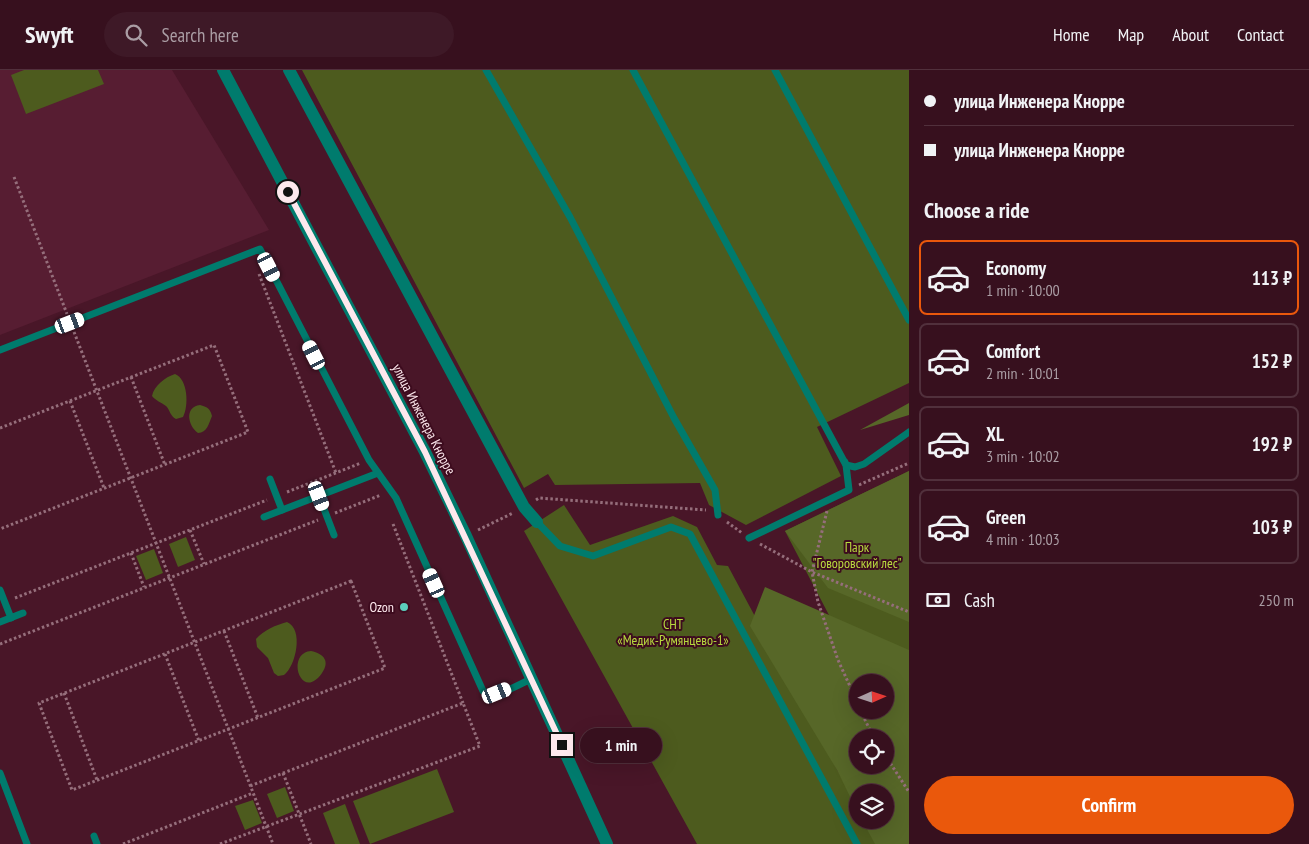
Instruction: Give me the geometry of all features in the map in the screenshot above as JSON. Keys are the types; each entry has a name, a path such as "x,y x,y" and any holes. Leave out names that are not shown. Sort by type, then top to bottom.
{"street":[{"name":"улица Инженера Кнорре","path":"223,70 425,452 466,536 607,844"},
{"path":"289,70 524,507 537,522"}],"lane":[{"path":"486,70 570,217 674,418 715,490 718,515"},
{"path":"633,70 846,465 848,490 748,538"},
{"path":"775,70 909,320"},
{"path":"0,350 260,249 368,460 396,498 483,691 488,694 497,693 531,679"},
{"path":"846,465 856,467 864,464 909,432"},
{"path":"264,517 378,473"},
{"path":"270,479 282,510"},
{"path":"319,496 334,535"},
{"path":"537,522 560,546 593,556 671,527 690,534 857,844"},
{"path":"0,590 11,618"},
{"path":"0,622 23,613"},
{"path":"0,773 27,844"},
{"path":"94,836 97,844"}],"path":[{"path":"14,177 273,844"},
{"path":"250,253 336,473"},
{"path":"0,428 214,344 248,432 0,529"},
{"path":"131,377 165,464"},
{"path":"70,401 104,488"},
{"path":"5,602 368,460"},
{"path":"848,490 909,463"},
{"path":"0,644 391,491"},
{"path":"466,536 539,498 704,509 718,515 748,538 812,572 909,612"},
{"path":"830,499 812,572 818,602 838,660 849,684"},
{"path":"220,844 480,746 393,522"},
{"path":"190,530 204,564"},
{"path":"131,553 144,587"},
{"path":"351,581 385,668 72,790 39,703 195,642 351,581"},
{"path":"224,631 258,718"},
{"path":"165,654 199,740"},
{"path":"64,693 97,780"},
{"path":"250,786 463,703"},
{"path":"894,769 909,792"},
{"path":"283,773 311,844"},
{"path":"123,844 253,793"}],"shaded area":[{"path":"0,70 172,70 269,230 0,335"}],"green space":[{"path":"24,70 98,70 104,84 26,114 11,75"},
{"path":"302,70 909,70 909,383 817,427 841,476 746,525 709,505 700,483 555,485 548,474 524,488"},
{"path":"175,374 183,381 187,400 183,417 176,419 166,406 152,396 160,382"},
{"path":"909,403 909,415 860,430"},
{"path":"200,405 208,408 212,416 206,429 198,433 192,426 189,417 192,409"},
{"name":"Парк \"Говоровский лес\"","path":"909,471 909,771 889,719 894,719 894,674 860,674 785,531"},
{"name":"Парк \"Говоровский лес\"","path":"909,471 909,622 828,588 785,531"},
{"name":"СНТ «Медик-Румянцево-1»","path":"564,505 590,545 673,516 697,527 717,565 728,566 849,792 849,829 870,829 877,844 697,844 524,531"},
{"path":"186,537 195,560 178,567 169,544"},
{"path":"154,549 163,573 146,580 136,556"},
{"path":"765,587 909,650 909,844 875,844 867,829 894,829 894,784 849,784 849,795 837,770 750,626"},
{"path":"287,622 292,626 297,639 295,656 284,675 278,676 274,673 268,658 257,647 256,639 270,628"},
{"path":"311,651 322,656 325,665 322,673 314,681 308,682 302,680 298,667 299,660 303,654"},
{"path":"437,769 454,812 370,844 353,801"},
{"path":"285,787 294,811 277,818 267,794"},
{"path":"253,800 262,823 245,830 235,806"},
{"path":"345,804 360,844 335,844 323,813"}],"place":[{"name":"Ozon","path":"404,607"}],"route":[{"path":"288,192 425,452 466,536 562,745"}]}
